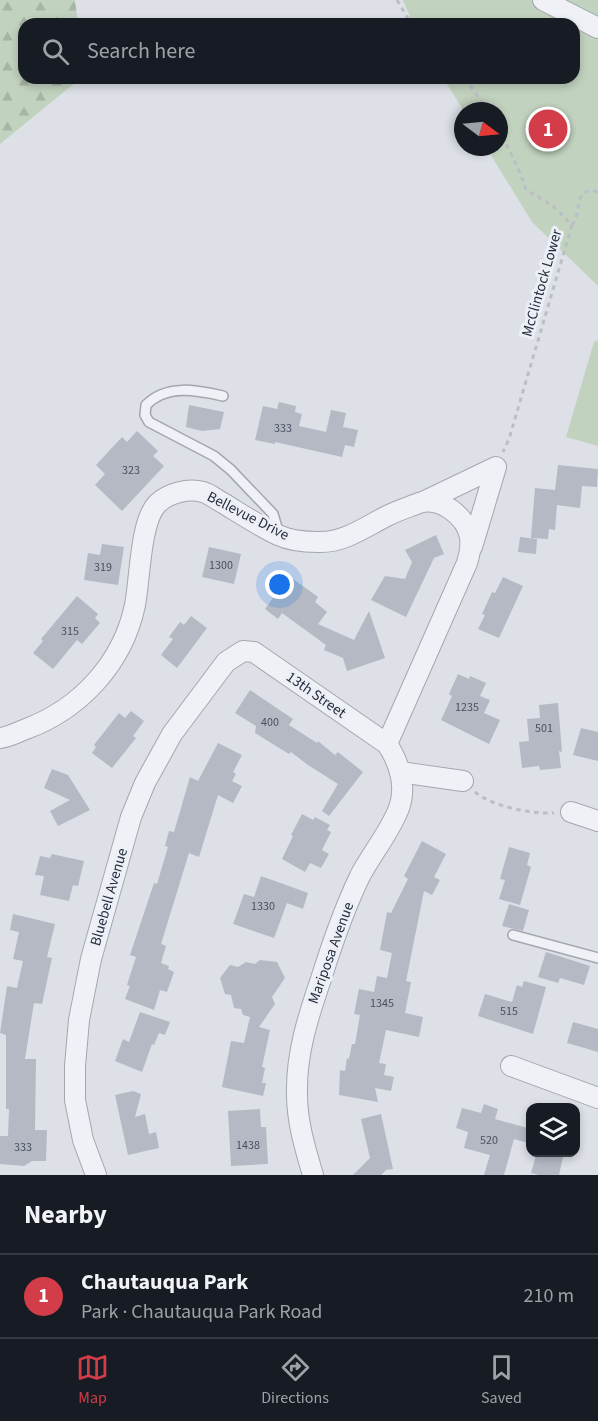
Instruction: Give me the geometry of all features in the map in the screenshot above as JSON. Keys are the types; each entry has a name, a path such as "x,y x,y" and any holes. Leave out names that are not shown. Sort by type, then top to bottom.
{"street":[{"path":"543,0 578,18"},
{"path":"580,19 598,28"},
{"path":"387,744 471,552 496,467"},
{"name":"Bellevue Drive","path":"0,738 44,722 71,705 94,684 118,652 130,626 135,605 148,518 156,505 168,496 187,491 203,492 280,536 300,542 310,542 341,539 496,467"},
{"path":"425,501 447,507 463,521 470,535 471,552"},
{"name":"13th Street","path":"243,651 255,652 387,744"},
{"name":"Bluebell Avenue","path":"96,1175 82,1140 75,1100 76,1054 91,959 128,828 145,783 172,734 226,662 243,651"},
{"name":"Mariposa Avenue","path":"313,1175 300,1131 297,1095 299,1059 306,1024 333,941 360,876 399,808 403,791 400,772 396,758 387,744"},
{"path":"400,772 463,781"},
{"path":"571,812 598,821"},
{"path":"511,1066 598,1098"}],"lane":[{"path":"222,396 186,390 162,393 146,405 145,415 149,422 214,456 231,470 273,514 280,536"},
{"path":"513,934 598,958"}],"path":[{"path":"397,0 408,18"},
{"path":"469,84 482,102"},
{"name":"McClintock Lower","path":"496,467 509,439 572,225 552,205 526,190 508,147"},
{"path":"572,225 575,222 583,193 590,190 598,192"},
{"path":"463,781 484,799 513,808 539,814 571,812"}],"green space":[{"path":"0,0 75,0 77,18 18,18 18,84 74,84 0,144"},
{"path":"403,0 598,0 598,286 532,222 492,156 508,156 508,102 458,102 447,84 580,84 580,18 410,18"},
{"path":"598,340 598,446 566,437 594,342"}],"building":[{"path":"279,402 296,406 295,412 302,414 299,426 326,432 331,410 346,413 343,427 358,430 354,447 345,445 342,457 275,442 275,444 255,440 263,406 277,409"},
{"path":"189,405 224,412 220,429 202,431 186,427"},
{"path":"137,431 158,451 153,456 164,466 122,511 95,485 105,474 96,465 122,437 127,442"},
{"path":"558,465 598,469 597,487 582,486 580,508 557,505 555,530 549,529 548,539 531,538 535,488 555,490"},
{"path":"436,535 444,554 434,558 406,617 371,600 385,576 405,579 412,562 405,550"},
{"path":"520,537 537,539 536,554 518,552"},
{"path":"102,544 124,547 118,585 84,580 88,553 100,555"},
{"path":"209,547 241,554 234,584 202,577"},
{"path":"289,576 318,597 315,602 327,612 318,624 354,640 369,611 385,658 347,671 343,658 324,650 326,645 282,613 278,619 265,609"},
{"path":"503,577 523,586 499,638 478,629 492,592 495,593"},
{"path":"77,596 98,614 95,618 100,623 82,644 77,640 53,669 33,653 43,641 41,639"},
{"path":"191,616 207,628 177,668 161,655 173,639 169,637 180,622 184,625"},
{"path":"458,674 486,683 480,696 490,700 484,713 500,720 489,744 441,720 452,696 449,694"},
{"path":"250,690 293,719 289,725 317,743 318,741 335,755 338,752 363,772 329,816 322,811 338,784 291,752 289,754 255,733 256,726 235,713"},
{"path":"558,703 561,768 540,770 539,766 522,768 519,742 529,741 527,719 540,718 539,705"},
{"path":"131,711 144,721 133,736 136,738 112,768 92,753 96,747 94,745 119,713 125,718"},
{"path":"581,728 598,732 598,761 573,755"},
{"path":"218,743 242,755 233,772 236,774 232,781 242,786 233,803 218,795 199,857 189,853 161,944 166,946 161,963 169,966 168,969 174,972 167,992 160,990 154,1010 125,999 136,957 130,955 154,883 157,884 168,847 165,846 169,831 174,832 190,777 198,781"},
{"path":"52,769 68,775 90,810 58,826 50,811 70,800 44,788"},
{"path":"302,814 313,820 315,817 330,825 327,830 331,832 322,850 329,854 321,868 310,863 305,872 282,859"},
{"path":"422,841 446,854 434,877 440,880 432,895 424,891 406,981 411,982 405,1013 423,1017 419,1037 386,1030 379,1063 386,1064 384,1075 394,1077 391,1091 375,1088 378,1102 339,1095 340,1070 345,1071 352,1044 355,1044 360,1015 354,1014 359,989 374,992 377,976 387,978 392,953 380,950 387,912 391,913 408,879 404,876"},
{"path":"509,847 530,853 527,865 531,867 520,905 499,899 505,880 500,879"},
{"path":"52,854 84,861 78,886 73,885 69,901 40,895 44,876 35,875 40,856 50,858"},
{"path":"261,876 308,893 303,909 287,903 274,938 233,924 244,894 254,897"},
{"path":"509,904 529,910 523,931 502,926"},
{"path":"13,914 55,924 47,957 52,958 42,1004 34,1003 25,1059 36,1059 35,1130 47,1130 46,1161 32,1161 24,1166 0,1164 0,1136 8,1136 9,1109 6,1109 6,1035 0,1033 7,986 17,988 23,961 13,959 19,932 10,930"},
{"path":"546,952 590,966 584,985 560,978 558,983 538,977"},
{"path":"260,960 277,962 285,978 272,997 275,1004 259,1027 270,1030 262,1067 265,1068 262,1083 266,1083 263,1096 222,1087 231,1041 244,1043 250,1017 243,1015 241,1009 234,1008 231,995 225,994 220,978 230,965 238,967 246,962 255,964"},
{"path":"524,981 546,987 533,1034 478,1016 485,994 512,1002 517,985 522,987"},
{"path":"140,1012 170,1022 165,1035 159,1033 154,1045 152,1044 142,1072 115,1061 123,1039 129,1042"},
{"path":"573,1022 598,1029 598,1052 567,1043"},
{"path":"133,1091 141,1094 135,1117 145,1114 149,1134 156,1132 159,1148 128,1155 115,1095"},
{"path":"484,1104 498,1109 495,1119 526,1128 526,1143 514,1139 504,1175 484,1175 490,1155 464,1148 468,1132 456,1128 462,1108 481,1113"},
{"path":"260,1109 261,1127 266,1127 268,1164 231,1166 228,1111"},
{"path":"381,1114 393,1169 386,1170 381,1175 353,1175 370,1158 361,1119"},
{"path":"536,1157 563,1157 559,1175 531,1173"}],"place":[{"name":"Chautauqua Park","path":"548,129"}]}
